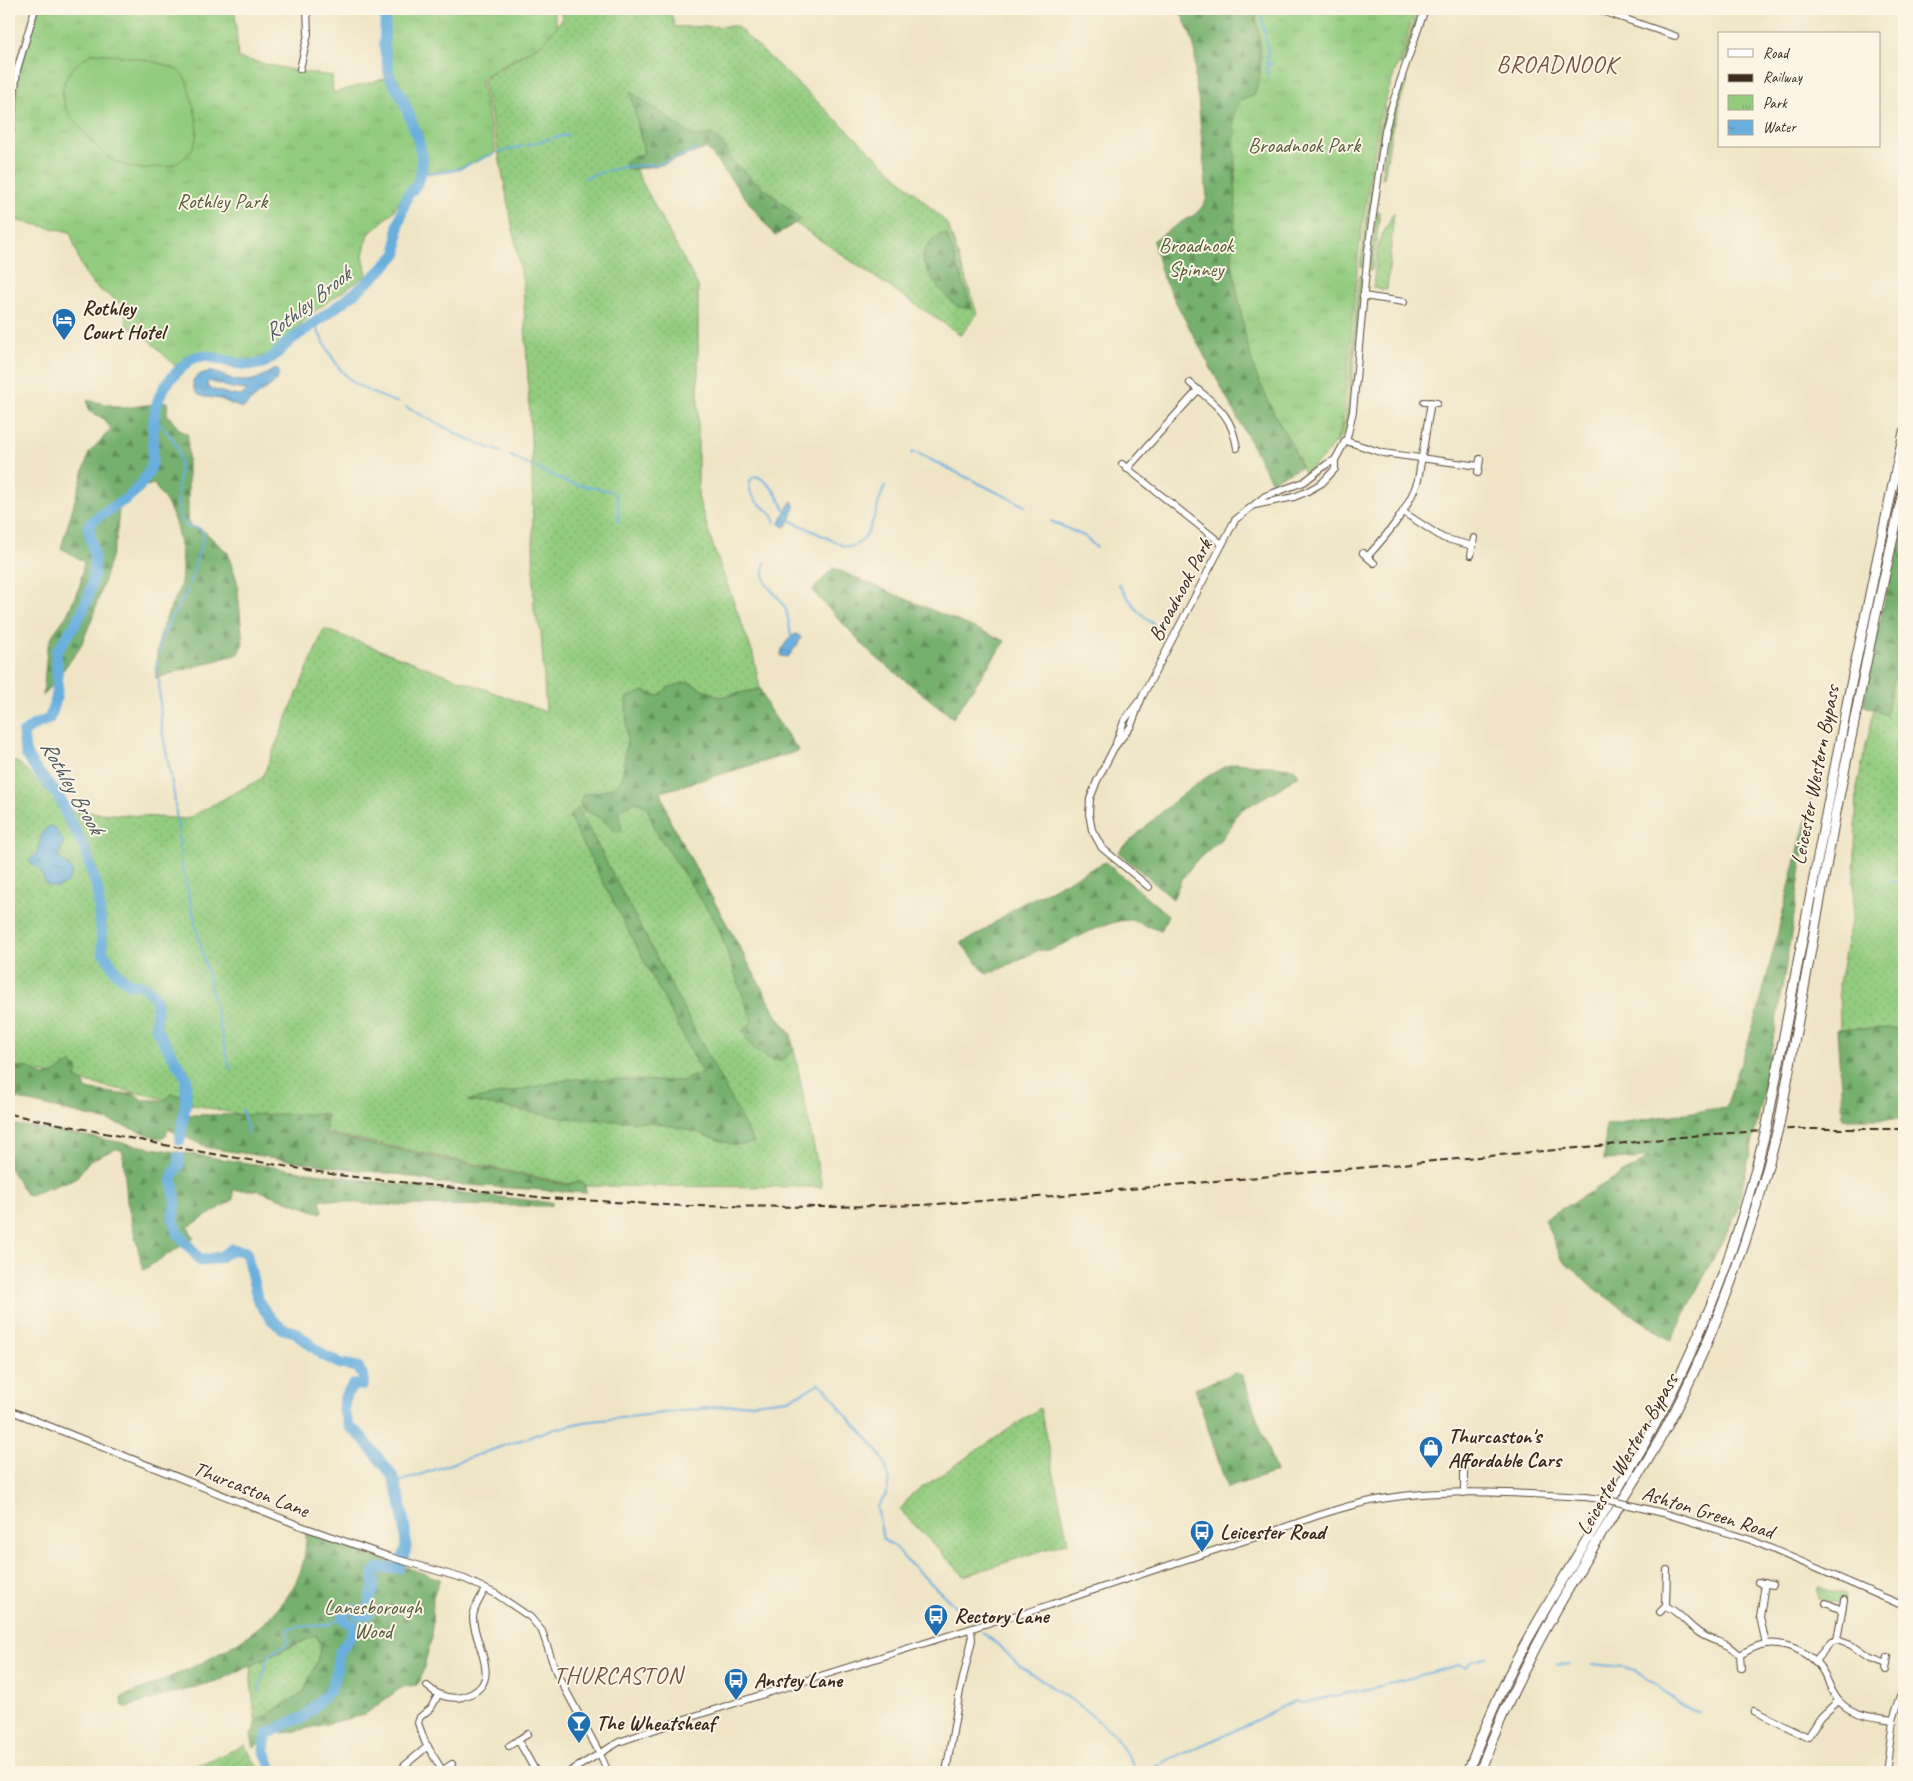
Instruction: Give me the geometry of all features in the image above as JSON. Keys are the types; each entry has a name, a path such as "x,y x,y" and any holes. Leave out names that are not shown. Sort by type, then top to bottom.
{"highway":[{"name":"Leicester Western Bypass","path":"1468,1772 1515,1662 1573,1561 1653,1429 1701,1330 1725,1267 1746,1203 1767,1125 1848,699 1904,432"},
{"name":"Leicester Western Bypass","path":"1480,1772 1505,1713 1548,1625 1594,1546 1629,1493 1664,1431 1709,1337 1736,1270 1762,1190 1779,1125 1838,802 1904,488"}],"street":[{"path":"9,144 17,70 35,9"},
{"path":"300,69 308,34 306,9"},
{"name":"Broadnook Park","path":"1149,887 1102,848 1090,823 1089,809 1091,796 1114,748 1131,726 1142,697 1236,520 1242,513 1255,505 1294,496 1316,487 1335,469 1335,460 1346,441 1351,427 1368,250 1386,126 1425,9"},
{"path":"1596,9 1675,36"},
{"path":"1363,296 1404,302"},
{"path":"1190,383 1230,421 1238,446"},
{"path":"1198,390 1124,466 1222,544"},
{"path":"1374,562 1365,555 1403,512 1416,486 1430,402"},
{"path":"1346,441 1373,451 1479,466"},
{"name":"Broadnook Park","path":"1255,505 1258,500 1268,494 1304,482 1335,460"},
{"path":"1403,512 1443,538 1473,546"},
{"path":"1471,555 1474,538"},
{"name":"Thurcaston Lane","path":"9,1410 273,1515 390,1557 464,1579 517,1607 530,1617 542,1631 559,1679 600,1754"},
{"path":"569,1772 619,1742 685,1719 1369,1501 1417,1494 1467,1493 1464,1471"},
{"name":"Ashton Green Road","path":"1467,1493 1517,1493 1585,1497 1608,1500 1663,1513 1727,1531 1751,1540 1904,1606"},
{"path":"1660,1612 1666,1606 1668,1570"},
{"path":"1766,1583 1760,1617 1766,1644"},
{"path":"427,1686 438,1695 459,1698 468,1695 482,1685 486,1678 486,1668 473,1620 474,1611 485,1589"},
{"path":"1837,1640 1844,1600"},
{"name":"Ashton Green Road","path":"1895,1602 1904,1610"},
{"path":"1826,1603 1842,1610"},
{"path":"1666,1606 1679,1614 1699,1633 1727,1643 1740,1655 1740,1668"},
{"path":"946,1772 960,1691 972,1640 970,1629"},
{"path":"1815,1661 1831,1642 1837,1640 1851,1645 1868,1657 1887,1664"},
{"path":"1740,1655 1766,1644 1787,1646 1815,1661 1821,1668 1838,1701 1862,1714 1893,1720"},
{"path":"1886,1772 1893,1720 1904,1686"},
{"path":"438,1695 426,1713 420,1717 418,1723 419,1730 440,1771 452,1764"},
{"path":"1808,1738 1821,1717 1838,1701"},
{"path":"1754,1711 1780,1719 1815,1741"},
{"path":"509,1746 528,1734"},
{"path":"518,1740 536,1772"},
{"path":"404,1766 428,1746"},
{"path":"600,1754 608,1772"}],"green space":[{"name":"Rothley Park","path":"39,9 235,9 238,58 297,71 332,76 333,93 390,77 384,45 386,9 553,9 557,26 542,43 483,77 481,81 496,153 453,170 438,173 417,173 412,186 403,195 394,211 368,235 363,255 367,275 316,310 269,355 245,360 202,352 187,356 175,366 146,337 127,325 126,315 119,303 98,288 88,278 81,265 70,232 9,219 12,137 20,68"},
{"path":"560,9 670,9 675,27 736,26 945,221 977,314 961,335 795,223 775,236 707,148 660,165 635,169 698,286 698,497 714,549 753,654 760,689 720,697 688,682 650,758 670,821 776,1014 791,1035 822,1187 580,1186 9,1066 9,759 20,764 67,811 187,819 262,778 324,629 546,712 541,632 534,611 532,461 523,283 483,81 542,43 562,19"},
{"name":"Broadnook Spinney","path":"1179,9 1253,9 1255,12 1260,43 1260,78 1234,163 1236,204 1232,262 1246,339 1255,372 1275,415 1293,447 1301,467 1271,481 1163,278 1153,241 1196,214 1207,198 1194,48"},
{"name":"Broadnook Park","path":"1253,9 1416,9 1378,122 1359,249 1343,422 1337,437 1328,451 1304,473 1255,372 1246,339 1232,262 1236,204 1234,114 1240,101 1253,96 1260,78 1261,67 1259,33"},
{"path":"1419,9 1422,9 1402,66 1399,65"},
{"path":"93,53 153,62 175,69 183,75 188,86 197,123 195,142 185,158 168,166 144,168 123,165 105,155 90,139 66,108 63,89 68,74 73,68"},
{"path":"1404,80 1407,81 1392,129 1384,178 1381,178 1388,130"},
{"path":"630,91 693,136 713,135 724,145 733,162 801,219 775,236 707,148 660,165 627,170 625,161 644,153"},
{"path":"1385,107 1387,110 1375,177 1373,176 1379,129"},
{"path":"1372,180 1374,180 1363,267 1360,267"},
{"path":"1377,211 1380,212 1372,270 1369,270"},
{"path":"1394,212 1387,290 1373,288 1378,243"},
{"path":"947,234 972,309 960,307 949,299 927,270 924,263 923,254 928,245 938,235"},
{"path":"1359,276 1362,276 1349,416 1346,429 1338,444 1336,443 1346,419"},
{"path":"87,400 124,408 168,402 167,414 179,429 188,435 188,522 191,527 204,531 228,553 237,581 243,643 238,654 156,678 159,640 182,577 180,544 171,511 154,484 138,488 119,509 116,541 93,616 80,648 43,696 47,649 53,634 67,615 80,585 84,562 61,548 89,453 111,429 104,419 89,411"},
{"path":"1904,508 1904,635 1886,715 1863,705"},
{"path":"833,568 1005,641 953,718 872,654 812,591"},
{"path":"1904,635 1904,1028 1840,1031 1839,983 1853,911 1857,787 1874,709 1886,714"},
{"path":"688,682 720,697 760,689 769,709 799,751 661,792 670,821 776,1014 791,1035 793,1051 780,1061 762,1055 748,1042 743,1030 752,1021 717,924 655,830 647,807 636,802 619,809 622,829 619,832 615,831 601,819 582,809 580,804 583,795 610,789 622,780 627,738 626,698 644,691 658,696 669,687"},
{"path":"1236,763 1293,768 1299,775 1241,810 1221,839 1195,862 1181,880 1173,899 1118,852 1191,788 1222,768"},
{"path":"1811,799 1792,929 1764,1092 1736,1214 1671,1341 1596,1290 1562,1259 1544,1219 1649,1158 1604,1160 1606,1125 1726,1107 1758,1012"},
{"path":"578,808 754,1143 734,1145 689,1130 657,1123 564,1118 468,1101 570,1079 682,1081 702,1072 569,817"},
{"path":"1904,818 1904,876 1895,873"},
{"path":"1105,862 1168,915 1161,931 1130,920 1119,921 1099,927 1051,950 1039,950 986,974 961,943 980,933 1018,906"},
{"path":"1904,1028 1904,1119 1843,1119 1837,1029"},
{"path":"71,1063 78,1072 75,1078 85,1084 85,1089 120,1094 134,1093 142,1100 165,1100 172,1094 184,1096 183,1115 327,1114 325,1134 569,1185 580,1182 585,1184 586,1193 438,1183 404,1175 349,1169 209,1148 168,1129 166,1136 161,1139 113,1122 9,1097 9,1066 29,1068 43,1076 53,1075"},
{"path":"9,1124 285,1169 553,1203 550,1206 375,1205 323,1199 320,1201 323,1211 320,1213 257,1190 233,1190 233,1200 188,1227 194,1238 143,1270 127,1201 123,1153 120,1149 115,1149 89,1161 76,1178 30,1195 26,1194 9,1167"},
{"path":"1235,1373 1242,1375 1276,1472 1227,1488 1195,1388"},
{"path":"1040,1408 1068,1542 964,1576 900,1510 911,1495"},
{"name":"Lanesborough Wood","path":"306,1533 440,1579 433,1596 432,1637 420,1681 417,1685 402,1687 364,1715 296,1731 268,1735 254,1748 251,1735 260,1719 303,1693 317,1662 321,1646 316,1635 220,1680 127,1707 123,1706 122,1697 212,1657 242,1639 268,1619 289,1594 302,1566"},
{"path":"1818,1588 1845,1594 1843,1604 1818,1599"},
{"path":"316,1635 321,1646 317,1662 303,1693 260,1719 256,1727 251,1681 252,1665"},
{"path":"245,1745 260,1772 182,1772"}],"water":[{"path":"277,369 278,373 276,380 243,408 223,400 199,395 194,387 193,380 207,372 213,372 231,379 249,381","holes":["209,381 232,388 247,390 241,396 232,395 208,388 207,383"]},
{"path":"792,501 795,508 790,521 785,527 780,524 785,511"},
{"path":"796,634 801,637 798,644 788,657 781,656 786,644"},
{"path":"1900,735 1904,736 1904,757 1902,760 1895,752 1896,738"},
{"path":"50,826 54,827 64,842 58,855 71,869 67,883 57,887 46,884 40,870 29,862 37,852 42,835"}],"waterway":[{"name":"Rothley Brook","path":"180,1140 186,1100 186,1077 156,1029 157,1001 151,992 141,985 129,984 118,974 103,952 98,892 85,849 66,814 61,800 27,756 23,733 34,725 49,719 53,711 57,695 56,652 84,608 92,584 94,556 88,526 132,494 148,472 153,461 155,412 164,387 187,362 198,357 205,356 249,365 268,360 291,340 360,289 397,253 398,225 407,196 417,184 422,170 422,157 418,139 404,101 390,77 384,45 386,9"},
{"path":"1260,9 1268,50 1266,69 1268,75"},
{"path":"1267,64 1273,64"},
{"path":"553,138 568,135"},
{"path":"527,145 550,139"},
{"path":"500,152 523,146"},
{"path":"607,171 624,167 659,164 698,150"},
{"path":"475,162 493,154"},
{"path":"422,172 446,172 470,164"},
{"path":"585,178 603,172"},
{"path":"314,324 344,374 368,391 398,403"},
{"path":"406,407 469,440 501,452"},
{"path":"154,418 172,438 179,455 180,466 177,497 181,517 187,527 201,529 204,535 187,592 169,622 161,641 159,655"},
{"path":"911,454 913,452 917,453 1025,506"},
{"path":"510,456 569,483 610,491"},
{"path":"775,522 773,515 759,504 752,495 749,485 751,479 756,476 766,482 778,496 786,512"},
{"path":"790,520 844,546 853,546 867,534 885,486"},
{"path":"615,492 619,522"},
{"path":"1051,521 1084,536 1097,548"},
{"path":"765,562 764,578 768,587 786,609 791,636"},
{"path":"1118,584 1138,611 1159,629"},
{"path":"158,661 161,723 174,794 181,858"},
{"path":"181,862 230,1069"},
{"path":"1891,881 1904,885"},
{"path":"242,1109 248,1134"},
{"name":"Rothley Brook","path":"179,1157 179,1164 172,1178 176,1203 173,1216 177,1232 201,1261 220,1257 232,1249 246,1252 258,1301 272,1320 283,1329 295,1332 323,1355 341,1364 358,1367 364,1378 363,1385 353,1385 345,1397 344,1411 349,1426 362,1437 393,1477 400,1500 405,1529 406,1549 399,1568 378,1568 374,1572 374,1588 368,1614 363,1616 350,1609 344,1612 343,1619 354,1626 355,1629 339,1653 335,1678 329,1692 303,1718 292,1721 267,1734 264,1749 273,1772"},
{"path":"396,1483 547,1431 584,1422 788,1399 819,1383 830,1393 844,1413 876,1448 887,1469 886,1493 877,1507 883,1540 895,1546 904,1558 972,1622"},
{"path":"259,1693 266,1662 271,1654 287,1644 289,1628 330,1624 343,1616"},
{"path":"982,1632 1002,1648 1017,1664 1079,1705 1113,1733 1138,1772"},
{"path":"1141,1772 1234,1731 1294,1701 1302,1703 1372,1688 1459,1665 1466,1667 1473,1660 1486,1657"},
{"path":"1557,1664 1570,1665"},
{"path":"1592,1664 1624,1667 1637,1671 1682,1705 1700,1713"}],"railway":[{"path":"9,1114 190,1150 337,1175 547,1198 684,1206 827,1207 922,1205 1053,1196 1700,1135 1792,1129 1904,1129"}],"place":[{"name":"Rothley Court Hotel","path":"64,341"},
{"name":"Thurcaston's Affordable Cars","path":"1431,1469"},
{"name":"Leicester Road","path":"1202,1553"},
{"name":"Rectory Lane","path":"936,1637"},
{"name":"Anstey Lane","path":"736,1701"},
{"name":"The Wheatsheaf","path":"579,1744"}],"district":[{"name":"BROADNOOK","path":"1557,64"},
{"name":"THURCASTON","path":"618,1675"}]}
